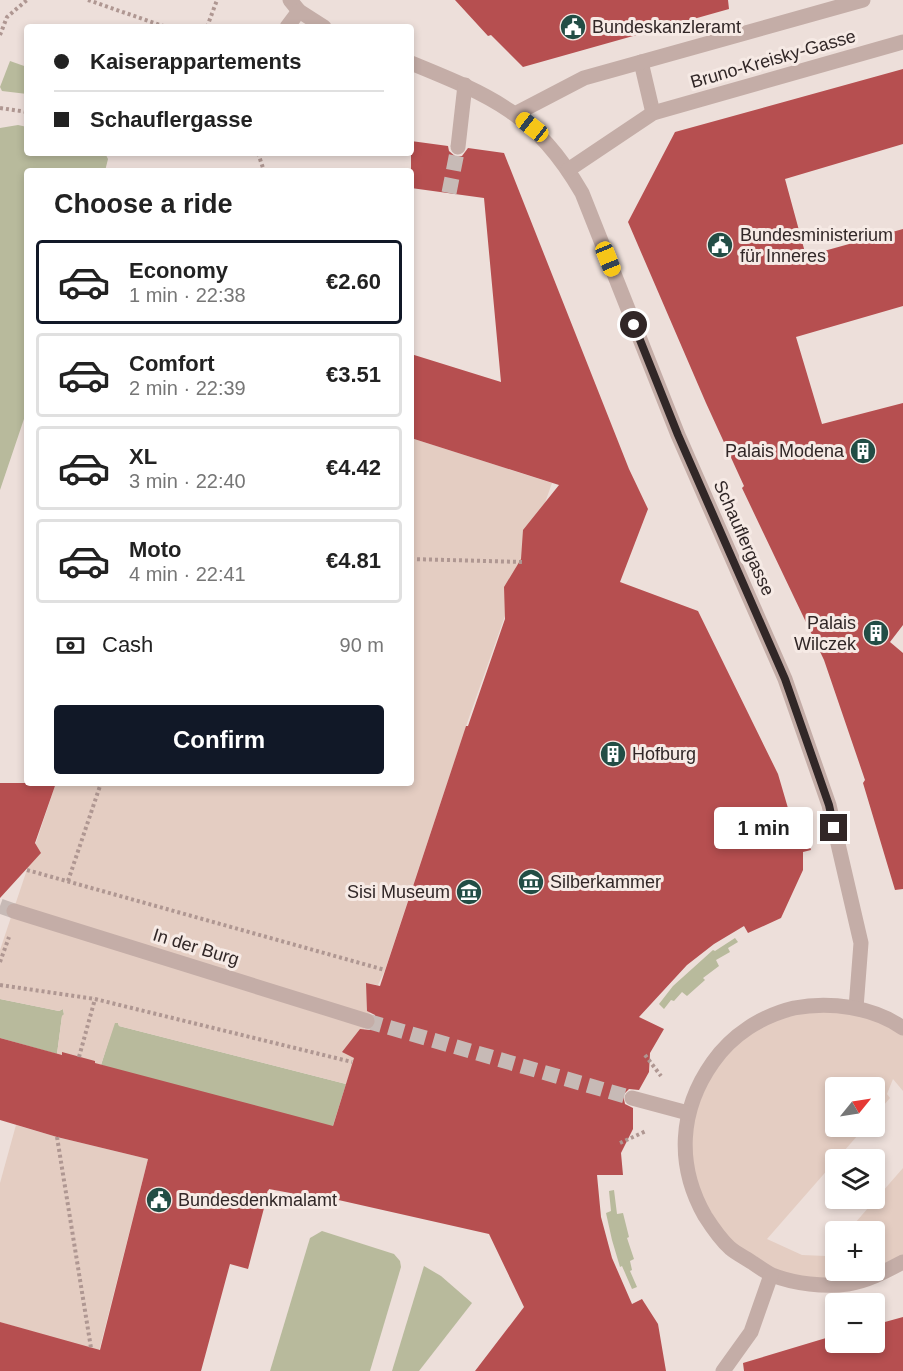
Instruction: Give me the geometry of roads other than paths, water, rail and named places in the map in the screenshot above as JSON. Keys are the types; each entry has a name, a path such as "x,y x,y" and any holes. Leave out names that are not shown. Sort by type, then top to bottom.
{"street":[{"name":"Bruno-Kreisky-Gasse","path":"515,114 584,78 863,0"},
{"path":"288,24 295,5 320,24"},
{"name":"Bruno-Kreisky-Gasse","path":"568,170 653,113 903,42"},
{"path":"641,62 653,113"},
{"name":"Schauflergasse","path":"414,64 482,93 515,114 545,140 582,193 678,435 785,679 829,805 861,943 856,1008"},
{"path":"458,147 465,85"},
{"name":"In der Burg","path":"14,911 367,1021"},
{"path":"903,1028 888,1019 856,1008 809,1005 780,1011 747,1027 722,1050 701,1079 688,1113 685,1136 687,1168 695,1197 713,1230 730,1248 771,1275 815,1285 849,1284 878,1276 903,1262"},
{"path":"632,1098 688,1113"},
{"path":"723,1371 751,1332 771,1275"}],"tunnel":[{"path":"449,193 458,147"},
{"path":"0,906 14,911"},
{"path":"367,1021 632,1098"}],"place":[{"name":"Bundeskanzleramt","path":"573,27"},
{"name":"Bundesministerium für Inneres","path":"720,245"},
{"name":"Palais Modena","path":"863,451"},
{"name":"Palais Wilczek","path":"876,633"},
{"name":"Hofburg","path":"613,754"},
{"name":"Silberkammer","path":"531,882"},
{"name":"Sisi Museum","path":"469,892"},
{"name":"Bundesdenkmalamt","path":"159,1200"}]}
